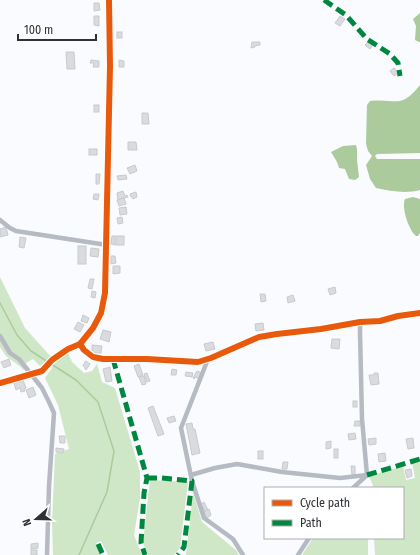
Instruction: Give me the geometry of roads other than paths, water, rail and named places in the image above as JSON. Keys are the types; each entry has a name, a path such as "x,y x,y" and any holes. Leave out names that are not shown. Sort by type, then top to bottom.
{"street":[{"path":"0,383 42,371 52,360 68,349 80,344 93,328 101,313 105,293 110,66 109,0"},
{"path":"0,220 16,231 106,245"},
{"path":"80,344 84,350 93,357 103,359 147,359 198,362 259,337 360,322 380,321 398,316 420,313"},
{"path":"360,322 362,419 366,475"},
{"path":"0,336 10,353 19,359 42,388 54,413 46,555"},
{"path":"208,359 181,428 191,475 204,518 233,539 243,555"},
{"path":"191,475 215,468 237,464 282,472 340,478 366,475"},
{"path":"353,487 366,475"},
{"path":"298,555 308,539"}],"waterway":[{"path":"0,303 17,335 31,351 76,380 98,402 114,451 107,492 79,555"}]}
